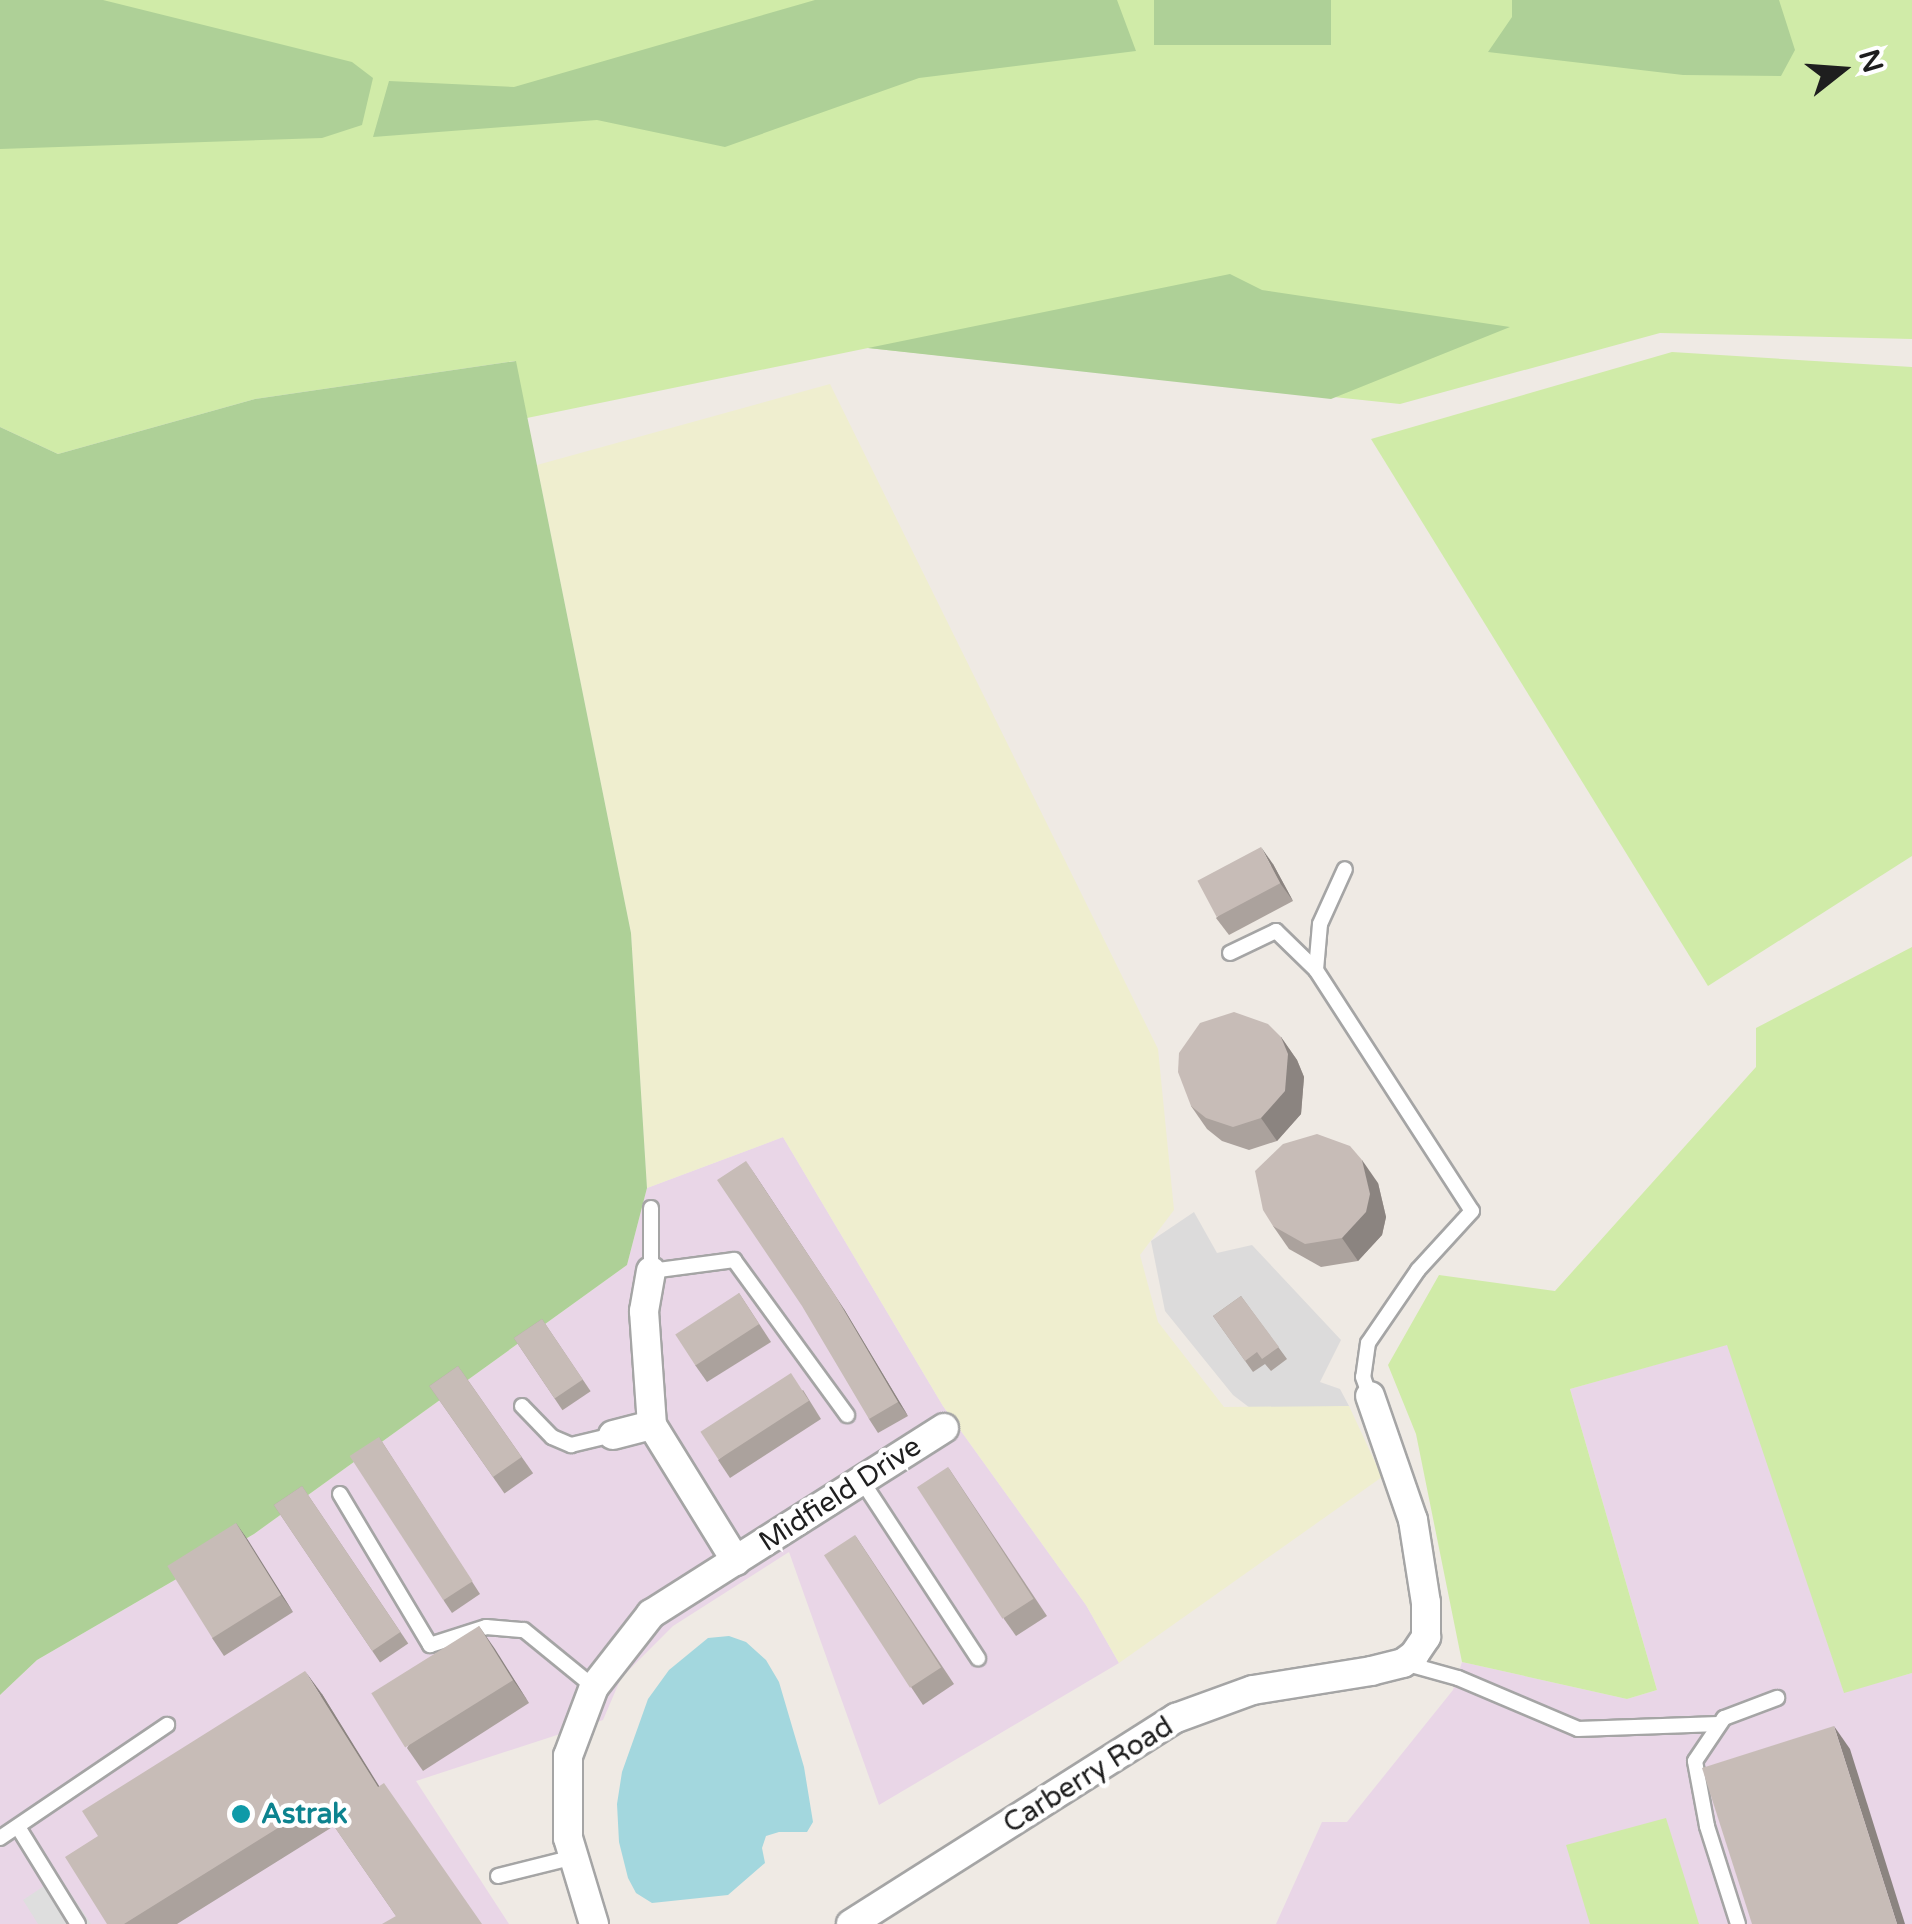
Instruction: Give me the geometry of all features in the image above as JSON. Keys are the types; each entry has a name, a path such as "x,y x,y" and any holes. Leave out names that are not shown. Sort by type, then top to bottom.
{"street":[{"name":"Midfield Drive","path":"652,1271 644,1311 652,1425 736,1560"},
{"path":"1370,1396 1413,1520 1426,1603 1426,1638 1404,1663"},
{"path":"613,1435 652,1425"},
{"name":"Midfield Drive","path":"594,1924 568,1838 568,1756 594,1686 651,1614 944,1428"},
{"name":"Carberry Road","path":"851,1924 1176,1718 1253,1690 1404,1663"}],"lane":[{"path":"1316,970 1320,924 1346,868"},
{"path":"1230,952 1276,931 1316,970 1396,1086 1472,1210 1418,1270 1368,1343 1363,1377 1370,1396"},
{"path":"651,1208 652,1271 734,1260 847,1416"},
{"path":"522,1406 552,1437 570,1444 613,1435"},
{"path":"862,1481 978,1658"},
{"path":"340,1494 430,1645 486,1627 524,1630 594,1686"},
{"path":"1404,1663 1458,1678 1578,1729 1720,1724"},
{"path":"1738,1924 1707,1826 1694,1761 1724,1718 1776,1698"},
{"path":"0,1838 167,1725"},
{"path":"18,1827 78,1924"},
{"path":"498,1876 574,1857"}],"shaded area":[{"path":"783,1137 943,1406 1086,1605 1119,1663 879,1805 789,1552 673,1626 621,1678 603,1720 416,1781 509,1924 0,1924 0,1695 37,1660 254,1534 627,1265 647,1188"},
{"path":"1194,1212 1217,1253 1252,1245 1341,1340 1320,1382 1340,1389 1349,1406 1254,1411 1233,1395 1165,1311 1151,1241"},
{"path":"1728,1344 1844,1692 1912,1673 1912,1924 1276,1924 1322,1822 1347,1822 1453,1690 1462,1662 1627,1699 1657,1690 1570,1389"},
{"path":"59,1876 91,1924 38,1924 23,1900"}],"green space":[{"path":"0,0 1912,0 1912,339 1660,333 1400,404 868,348 527,418 515,361 255,399 58,454 0,427"},
{"path":"0,0 103,0 352,62 373,78 362,125 322,138 0,149"},
{"path":"815,0 1117,0 1136,51 919,78 725,147 597,120 373,137 389,81 514,87"},
{"path":"1154,0 1331,0 1331,45 1154,45"},
{"path":"1512,0 1779,0 1795,50 1781,76 1683,75 1488,52 1512,17"},
{"path":"1230,274 1262,290 1510,327 1331,399 868,348"},
{"path":"1672,352 1912,367 1912,856 1708,986 1371,439"},
{"path":"516,361 631,933 647,1188 627,1265 254,1534 37,1660 0,1695 0,427 58,454 255,399"},
{"path":"830,384 1158,1049 1174,1210 1140,1255 1158,1322 1224,1407 1349,1406 1382,1477 1119,1663 1086,1605 943,1406 783,1137 647,1188 631,933 537,465"},
{"path":"1912,947 1912,1673 1844,1693 1727,1345 1570,1389 1657,1690 1627,1699 1462,1662 1416,1434 1388,1365 1439,1275 1555,1291 1756,1067 1756,1028"},
{"path":"1666,1818 1699,1924 1590,1924 1566,1845"}],"water":[{"path":"729,1636 746,1642 766,1660 779,1682 804,1767 813,1822 807,1832 766,1836 762,1848 765,1863 728,1895 652,1903 636,1893 619,1842 617,1804 622,1772 648,1699 669,1670 708,1638"}],"building":[{"path":"1261,847 1280,883 1217,917 1197,881"},
{"path":"1234,1012 1268,1024 1281,1037 1288,1054 1285,1091 1261,1118 1233,1127 1206,1118 1191,1106 1178,1072 1179,1053 1200,1023"},
{"path":"1317,1134 1350,1146 1362,1160 1370,1194 1366,1212 1342,1238 1305,1244 1273,1226 1263,1210 1255,1171 1283,1144"},
{"path":"746,1161 835,1295 898,1402 869,1419 802,1306 717,1180"},
{"path":"739,1293 759,1324 695,1365 675,1334"},
{"path":"1241,1296 1279,1347 1262,1359 1257,1352 1245,1361 1213,1316"},
{"path":"542,1319 583,1380 555,1399 514,1338"},
{"path":"458,1366 522,1457 493,1477 429,1386"},
{"path":"791,1373 809,1401 718,1459 700,1432"},
{"path":"379,1437 473,1581 443,1600 350,1456"},
{"path":"948,1467 1034,1599 1002,1619 917,1487"},
{"path":"302,1486 400,1632 372,1651 274,1505"},
{"path":"236,1523 281,1595 212,1638 167,1566"},
{"path":"855,1535 941,1668 910,1688 824,1555"},
{"path":"479,1626 513,1680 405,1748 371,1693"},
{"name":"Astrak","path":"305,1671 378,1787 384,1783 482,1924 382,1924 396,1916 318,1803 124,1924 107,1924 65,1857 98,1836 82,1811"},
{"path":"1834,1726 1897,1924 1752,1924 1702,1768"}],"place":[{"name":"Astrak","path":"241,1814"}]}
